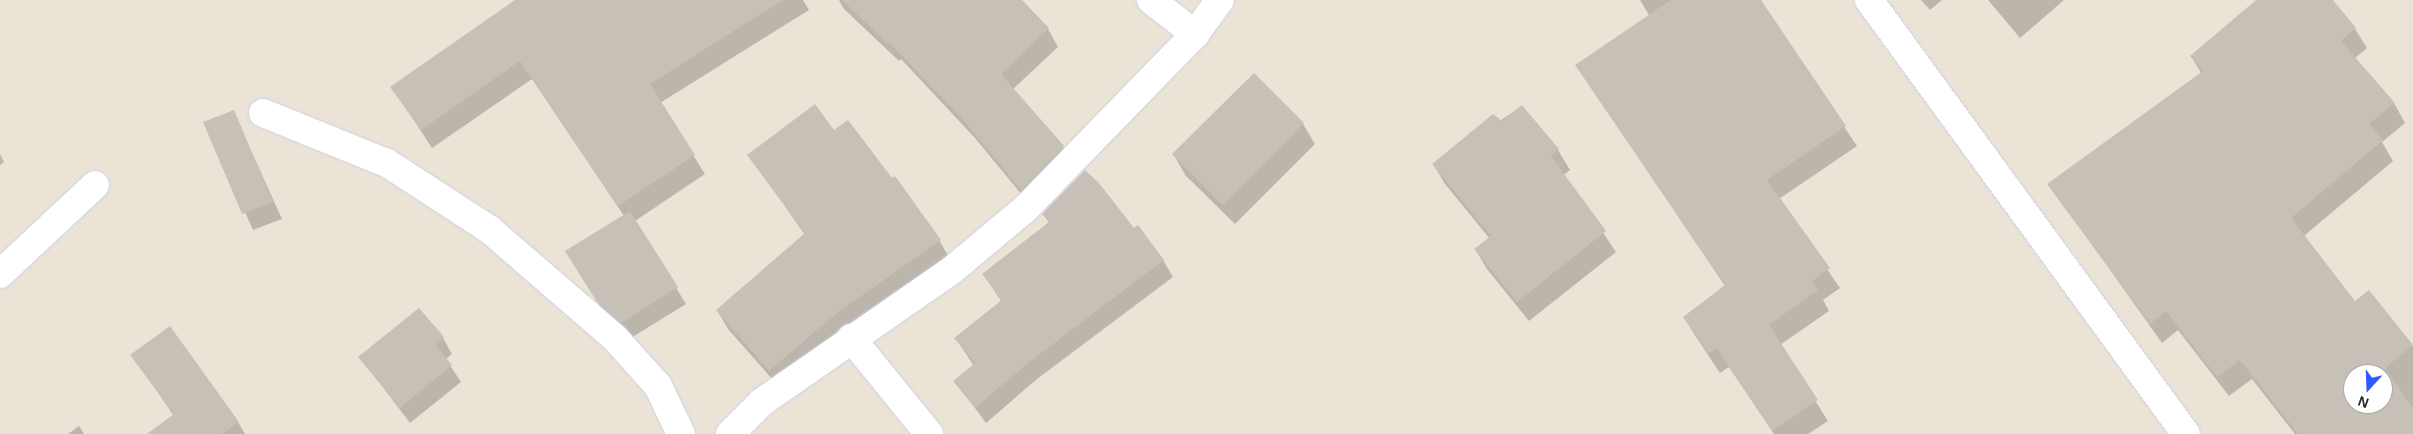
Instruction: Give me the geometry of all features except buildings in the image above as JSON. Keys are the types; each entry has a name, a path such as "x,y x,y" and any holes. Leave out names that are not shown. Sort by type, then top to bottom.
{"street":[{"path":"1151,0 1195,34"},
{"path":"730,434 762,402 850,338 952,270 1025,209 1195,34 1220,0"},
{"path":"1869,0 2186,434"},
{"path":"262,113 387,163 490,230 615,338 658,386 681,434"},
{"path":"0,274 95,185"},
{"path":"850,338 929,434"}]}
